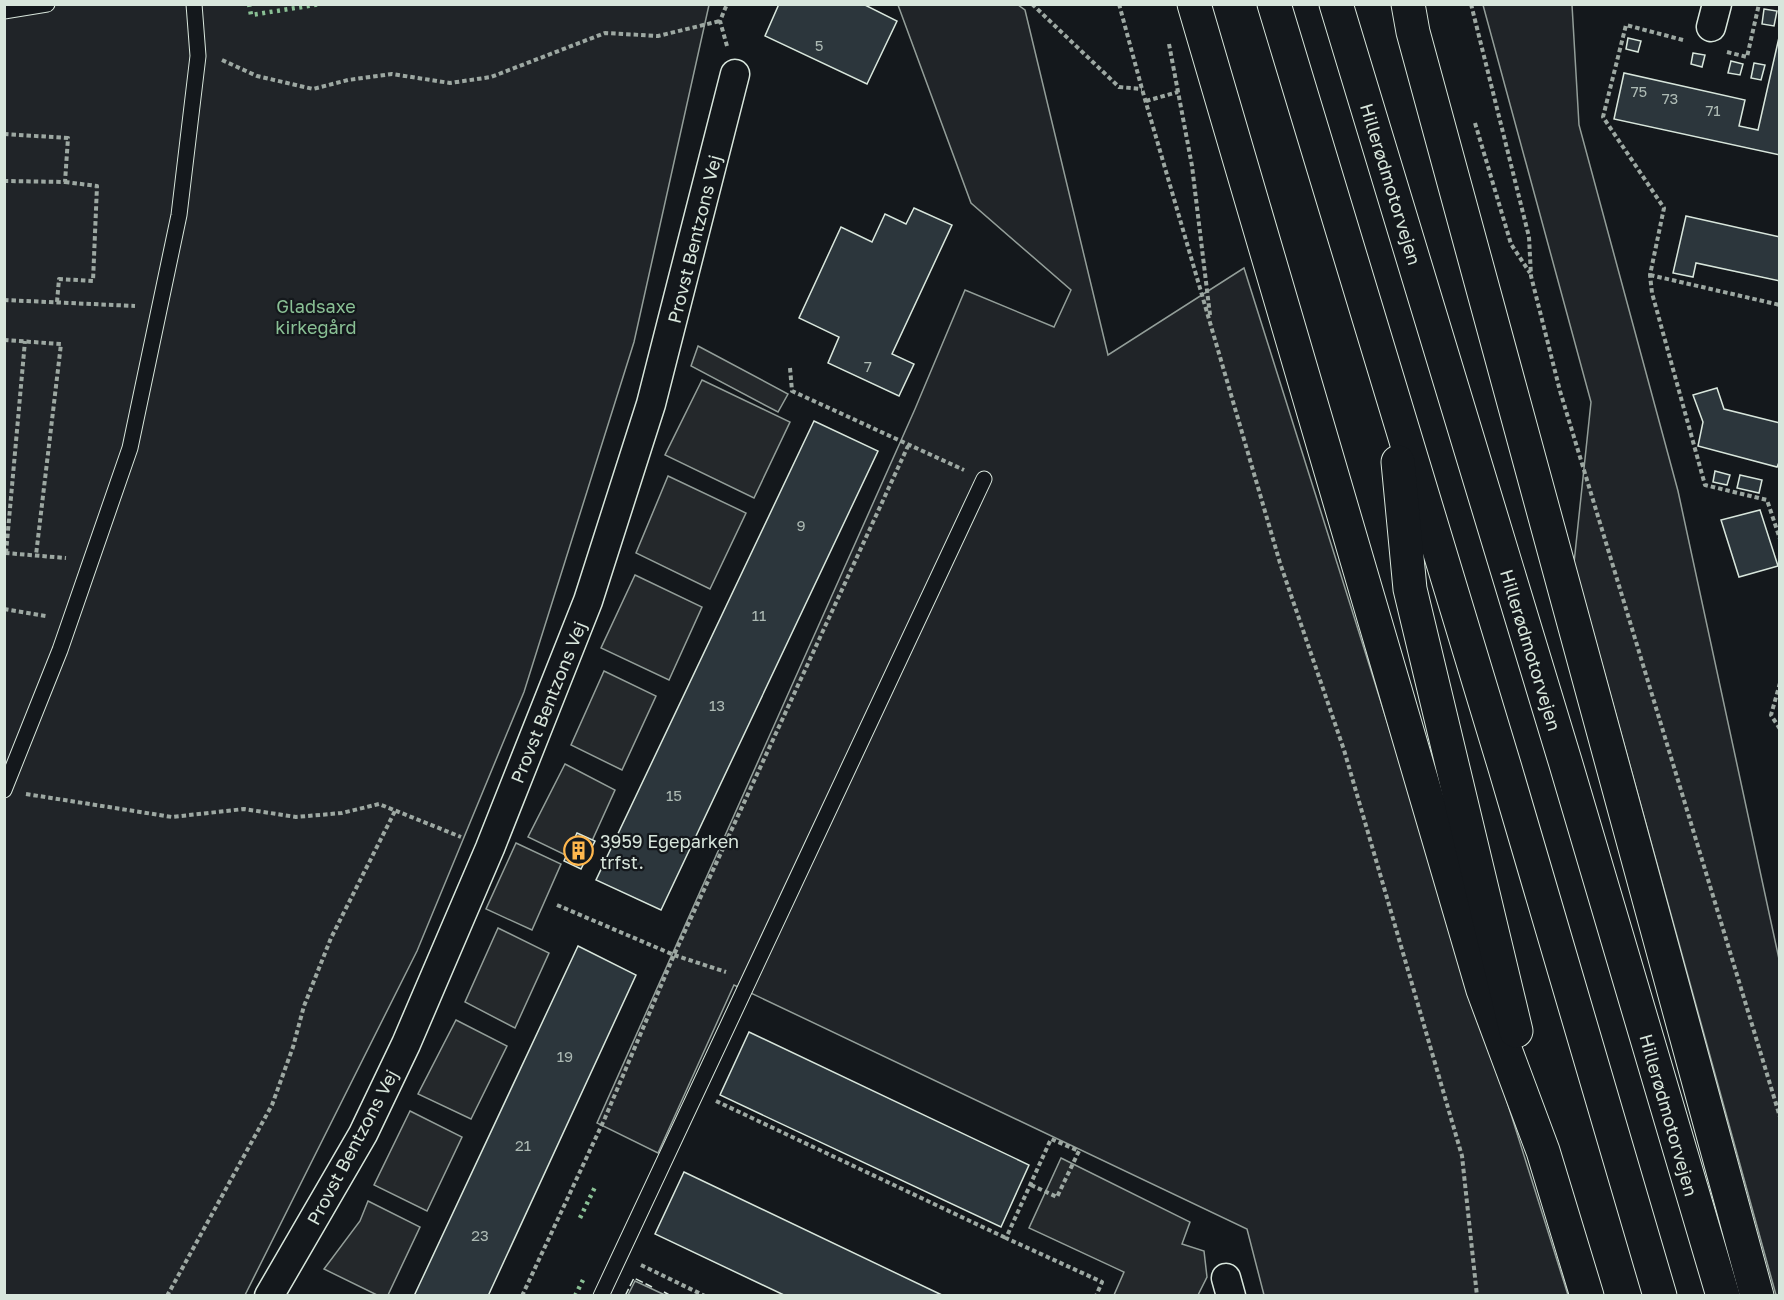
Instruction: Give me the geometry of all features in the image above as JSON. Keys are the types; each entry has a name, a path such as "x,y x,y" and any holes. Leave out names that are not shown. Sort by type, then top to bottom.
{"highway":[{"path":"1194,4 1483,990 1544,1152"},
{"path":"1275,4 1505,768 1660,1296"},
{"name":"Hillerødmotorvejen","path":"1336,4 1723,1296"},
{"path":"1408,4 1413,32 1757,1296"},
{"path":"1392,392 1410,589 1506,984 1544,1152 1587,1296"}],"street":[{"name":"Provst Bentzons Vej","path":"269,1296 363,1134 406,1044 490,848 588,601 648,415 735,74"}],"lane":[{"path":"4,11 47,4"},
{"path":"5,790 70,620 130,448 179,214 198,56 194,4"},
{"path":"601,1296 984,479"}],"path":[{"path":"727,4 720,21 735,74"},
{"path":"1032,4 1119,87 1142,89"},
{"path":"1119,4 1280,563 1344,750 1462,1156 1477,1296"},
{"path":"1471,4 1529,237 1531,276 1560,391 1779,1117"},
{"path":"1759,4 1747,57 1711,31 1626,25 1603,117 1664,208 1650,275 1652,293 1705,485 1767,500 1779,539"},
{"path":"198,56 223,60 257,76 313,89 348,80 392,74 450,83 492,77 605,33 658,36 720,21"},
{"path":"1167,37 1192,166 1212,328"},
{"path":"1146,101 1178,92"},
{"path":"1475,123 1511,244 1531,276"},
{"path":"4,134 68,138 65,182"},
{"path":"4,181 65,182 97,186 93,281 59,279 57,302"},
{"path":"1650,275 1779,305"},
{"path":"4,300 160,308"},
{"path":"4,340 61,344 36,555"},
{"path":"25,341 5,553 91,560"},
{"path":"790,368 792,391 984,479"},
{"path":"522,1296 605,1118 674,955 908,446"},
{"path":"4,609 70,620"},
{"path":"1779,682 1771,715 1779,729"},
{"path":"5,790 172,817 244,809 296,817 342,813 379,804 490,848"},
{"path":"167,1296 272,1105 294,1047 304,1006 331,938 395,811"},
{"path":"557,905 674,955 750,979"},
{"path":"697,1092 1102,1282 1096,1296"},
{"path":"1006,1238 1051,1139 1079,1150 1057,1197 1031,1185"},
{"path":"620,1255 705,1296"}],"green space":[{"name":"Gladsaxe kirkegård","path":"5,5 709,5 634,342 524,692 417,951 245,1295 5,1296"},
{"path":"898,5 1018,5 1025,10 1108,355 1244,268 1568,1295 1264,1295 1247,1229 734,985 658,1153 597,1123 915,409 965,290 1054,327 1071,290 971,203"},
{"path":"1483,5 1572,5 1579,125 1678,491 1779,959 1779,1295 1776,1295 1574,563 1591,402"},
{"path":"635,1281 665,1295 628,1295"}],"shaded area":[{"path":"698,346 788,394 778,412 691,366"},
{"path":"702,380 790,422 754,498 665,455"},
{"path":"668,476 746,513 710,589 636,553"},
{"path":"635,575 702,607 669,680 601,648"},
{"path":"604,671 656,696 622,770 571,745"},
{"path":"565,764 615,790 582,863 528,837"},
{"path":"516,843 561,864 532,930 486,909"},
{"path":"498,928 549,953 515,1028 465,1002"},
{"path":"456,1020 507,1046 471,1119 418,1094"},
{"path":"410,1111 462,1137 427,1211 374,1185"},
{"path":"1061,1158 1190,1222 1182,1244 1204,1251 1207,1277 1198,1295 1114,1295 1124,1272 1029,1228"},
{"path":"368,1201 420,1227 388,1295 377,1295 324,1269 360,1221"}],"building":[{"path":"779,4 863,4 897,21 867,84 765,36"},
{"path":"1764,9 1777,11 1774,26 1762,24"},
{"path":"1780,33 1780,155 1614,119 1624,73 1745,100 1739,126 1758,130"},
{"path":"1628,38 1641,41 1638,52 1626,49"},
{"path":"1693,53 1705,55 1702,67 1691,64"},
{"path":"1731,61 1743,64 1740,75 1728,73"},
{"path":"1754,63 1765,65 1761,80 1751,78"},
{"path":"914,208 952,225 892,354 914,364 899,396 828,363 839,337 799,318 841,227 872,242 885,214 906,224"},
{"path":"1686,216 1780,237 1780,281 1696,263 1693,277 1673,273"},
{"path":"1717,388 1724,409 1780,423 1780,460 1777,467 1698,446 1703,422 1693,395"},
{"path":"814,421 878,451 661,910 596,880"},
{"path":"1715,471 1730,475 1727,485 1713,482"},
{"path":"1740,475 1762,480 1759,493 1737,488"},
{"path":"1760,510 1778,566 1739,577 1721,520"},
{"name":"3959 Egeparken trfst.","path":"577,833 595,841 581,869 564,861"},
{"path":"578,946 636,975 488,1296 414,1296"},
{"path":"749,1032 1029,1165 1001,1227 720,1095"},
{"path":"684,1172 944,1296 786,1296 655,1234"}],"hedge":[{"path":"249,4 251,15 321,4"},
{"path":"580,1218 596,1185"},
{"path":"575,1296 583,1280"}],"fence":[{"path":"625,1296 634,1278 652,1287"},
{"path":"664,1292 671,1296"}],"place":[{"name":"3959 Egeparken trfst.","path":"579,851"}]}
